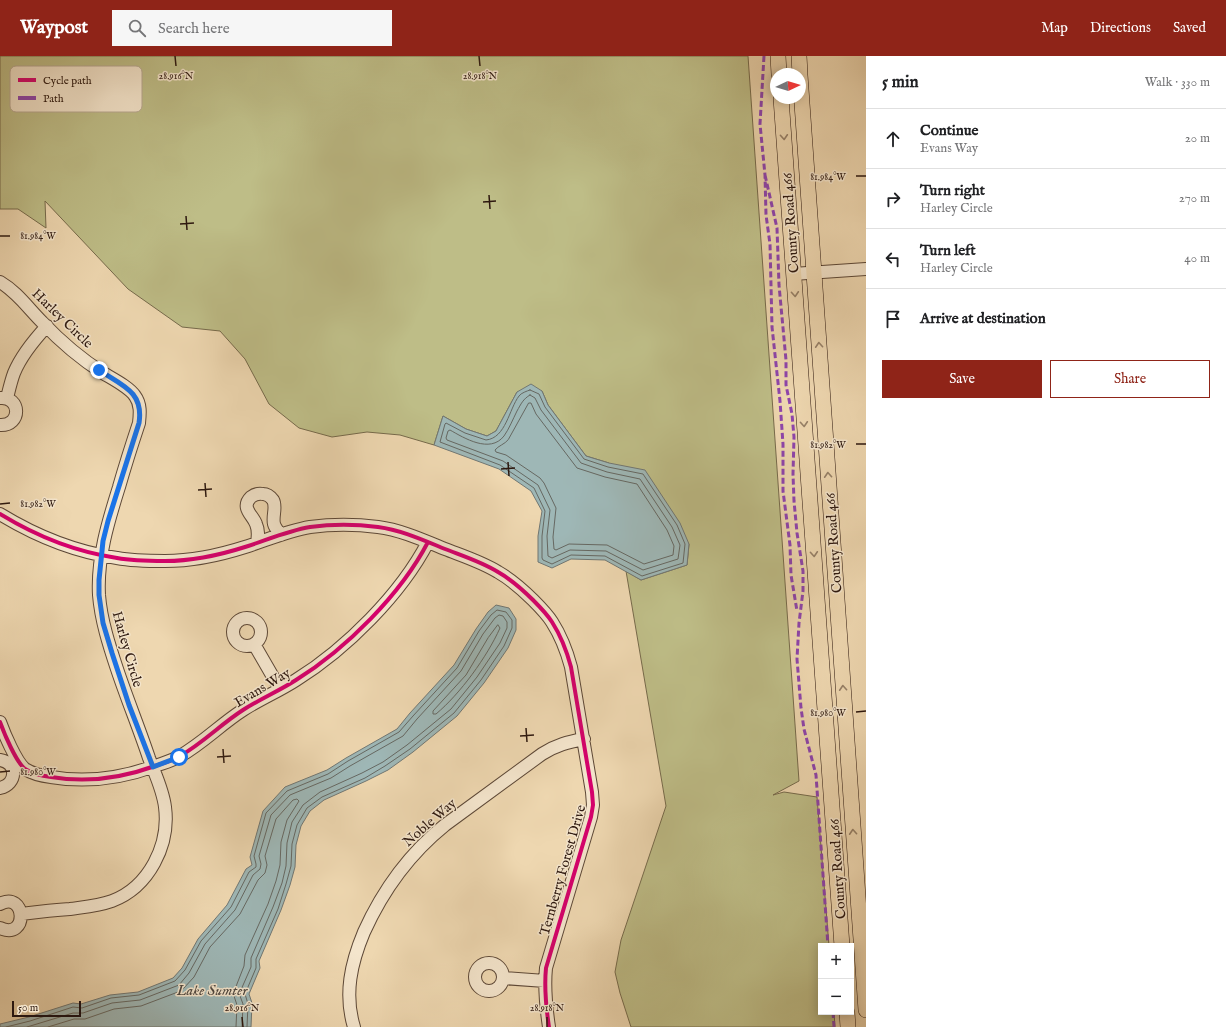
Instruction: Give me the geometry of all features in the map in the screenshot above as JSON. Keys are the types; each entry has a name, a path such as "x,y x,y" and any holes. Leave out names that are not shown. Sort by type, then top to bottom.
{"main road":[{"path":"778,56 779,68"},
{"name":"County Road 466","path":"799,56 800,68"},
{"name":"County Road 466","path":"781,104 842,943"},
{"name":"County Road 466","path":"802,104 866,1010"},
{"path":"847,1015 848,1027"}],"street":[{"path":"794,274 866,268"},
{"name":"Harley Circle","path":"0,282 18,295 47,326 77,354 130,391 138,402 140,410 139,423 103,541 99,595 103,623 112,653 129,705 163,794 166,820 165,835 156,860 140,882 123,895 102,904 21,914"},
{"path":"0,425 10,423 16,416 14,404 4,398 18,365 35,338 47,326"},
{"path":"257,543 258,532 256,523 248,511 247,505 249,499 254,495 260,493 266,494 271,498 275,509 273,516 275,526 281,535"},
{"name":"Ternberry Forest Drive","path":"0,514 16,524 60,544 117,558 167,561 192,559 221,554 310,527 332,525 378,527 403,532 497,571 523,590 541,608 552,622 560,636 571,667 584,739 593,805 591,817 546,968 546,1000 550,1027"},
{"name":"Evans Way","path":"0,760 15,764 41,776 75,780 95,780 124,776 179,757 209,737 244,709 313,669 332,654 386,601 403,580 428,542"},
{"path":"254,644 280,689"},
{"name":"Evans Way","path":"0,722 15,764"},
{"name":"Noble Way","path":"354,1027 350,1011 349,991 350,974 354,958 378,903 405,864 445,825 552,747 563,743 584,739"},
{"path":"0,788 5,787 12,780 15,764"},
{"path":"0,904 8,902 13,903 17,905 21,914 20,922 13,928 5,930 0,928"},
{"path":"503,978 545,981"}],"shaded area":[{"path":"0,56 748,56 799,781 773,795 784,792 817,797 829,943 818,943 818,1015 834,1015 835,1027 631,1027 615,972 621,940 666,806 626,571 641,580 687,565 689,544 609,463 586,456 548,405 542,391 517,392 496,431 487,436 466,429 443,416 434,445 400,435 367,432 332,437 299,428 269,404 245,359 220,331 182,327 128,289 45,201 46,228 18,209 0,209"}],"water":[{"path":"531,384 542,391 548,405 586,456 609,463 645,470 680,523 689,544 687,565 641,580 605,560 571,559 552,568 538,562 538,536 542,511 531,491 499,469 434,445 443,416 466,429 487,436 496,431 517,392"},
{"name":"Lake Sumter","path":"496,605 509,608 516,619 516,630 508,648 484,683 457,716 413,752 388,770 324,800 310,811 301,826 296,845 295,867 290,885 259,961 260,968 249,994 252,1003 251,1027 0,1027 0,1024 29,1017 73,1003 81,1004 110,995 138,992 173,978 182,968 198,939 227,905 246,869 252,865 250,857 263,811 285,787 327,770 397,729 454,665 476,629 488,612"}],"marked path":[{"path":"764,56 760,124 765,175 766,215 770,244 772,327 783,444 783,491 790,545 791,575 797,611"},
{"path":"765,175 777,228 779,285 786,360 786,385 792,414 794,437 794,501 803,571 803,591 797,659 804,729 816,775 828,943"},
{"path":"833,1015 834,1027"}],"cycle path":[{"path":"0,514 42,536 86,552 129,560 147,561 196,559 226,553 293,531 310,527 327,525 361,525 378,527 395,530 479,562 503,575 525,593 550,619 561,638 568,656 593,805 591,817 546,968 545,983 549,1027"},
{"path":"0,722 18,760 28,771 41,775 77,780 104,778 130,774 174,759 188,751 243,710 296,680 334,653 371,619 388,600 417,562 428,542"}],"route":[{"path":"99,370 130,391 135,396 140,410 139,423 103,541 99,595 103,623 129,705 153,767 179,757"}]}
